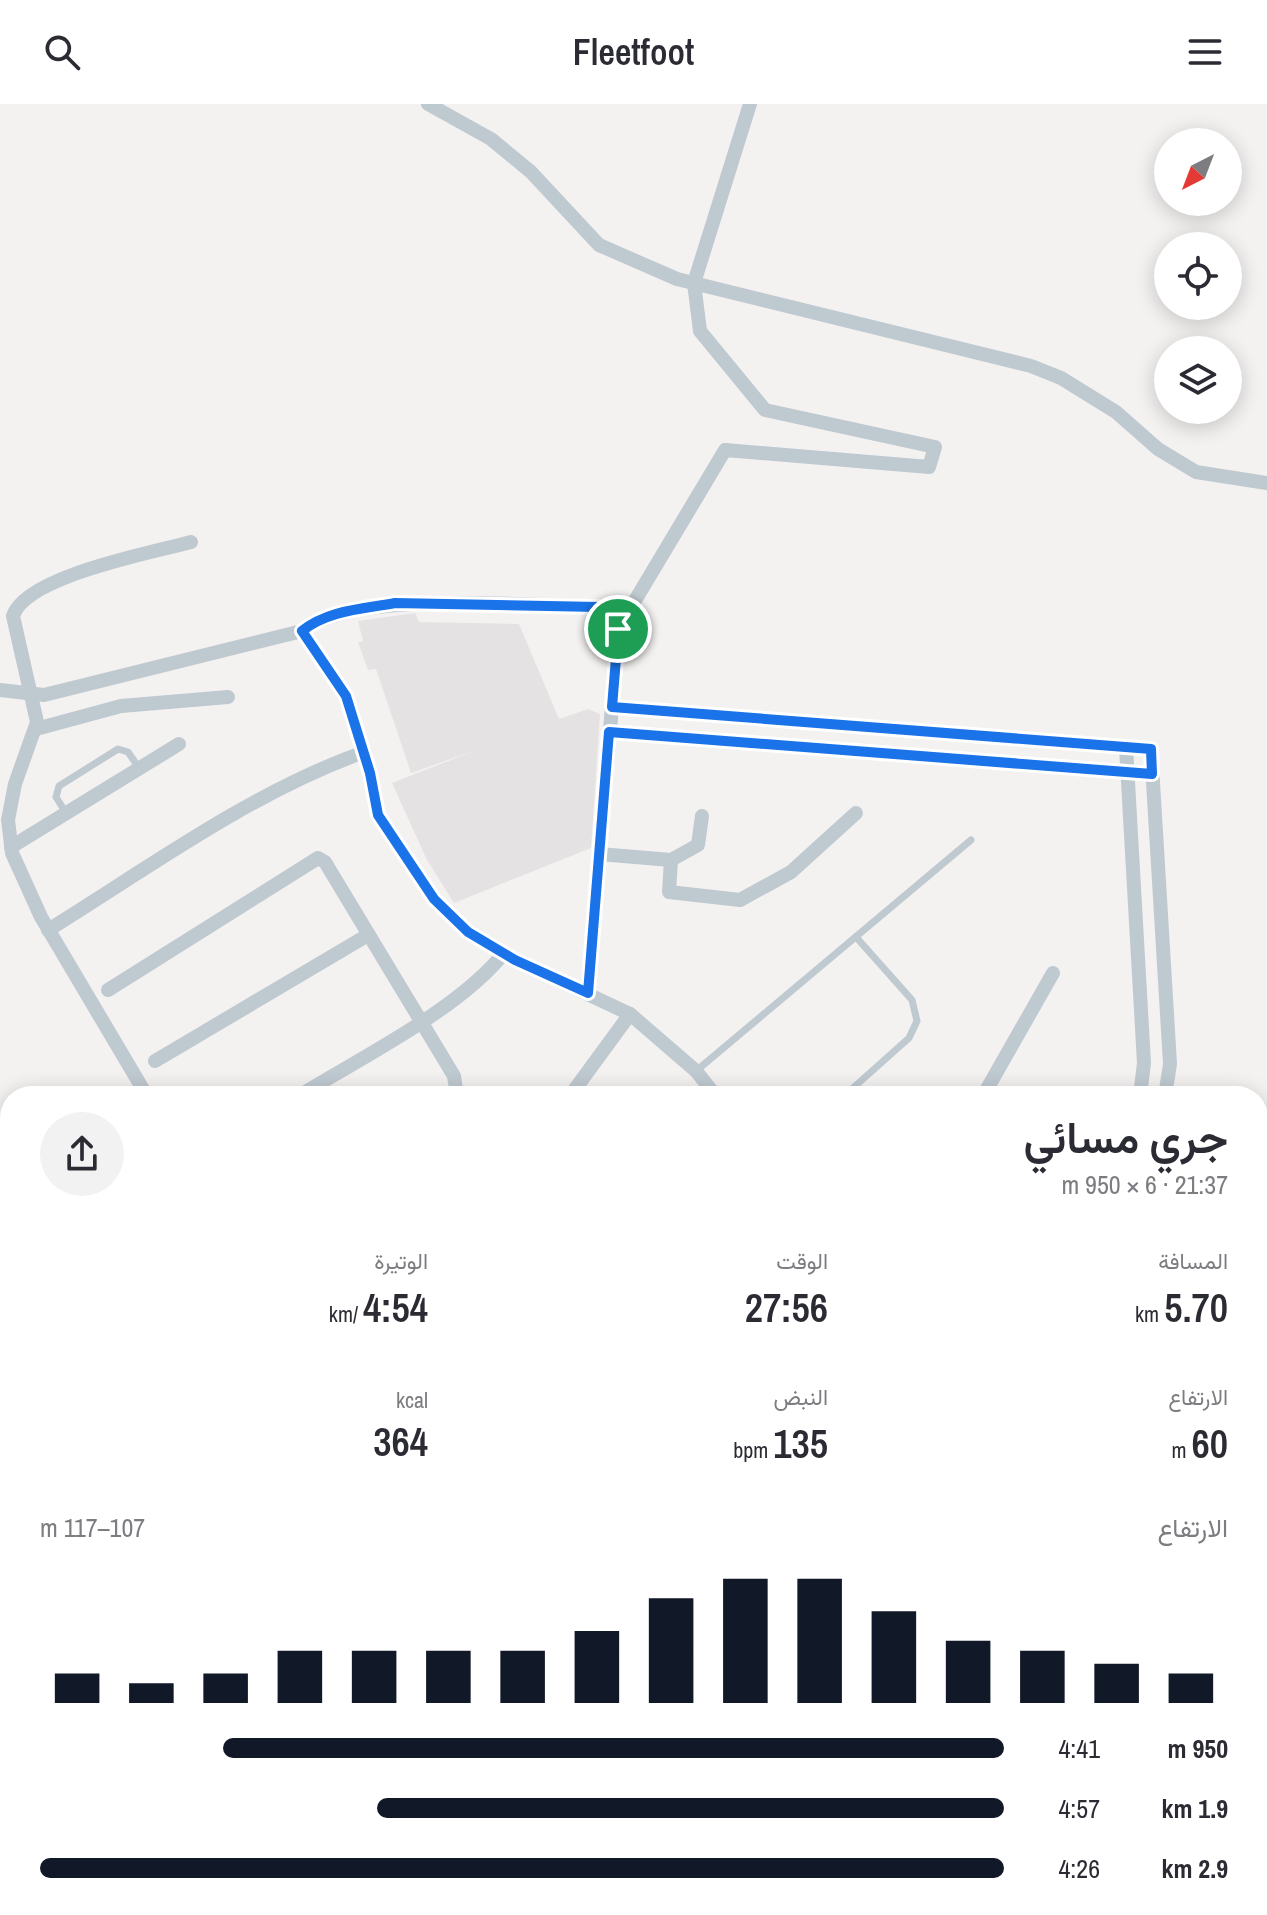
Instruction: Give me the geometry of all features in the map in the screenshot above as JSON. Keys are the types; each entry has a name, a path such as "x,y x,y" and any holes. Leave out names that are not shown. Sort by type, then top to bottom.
{"street":[{"path":"428,104 491,139 531,172 599,245 694,283 1031,366 1061,378 1116,412 1158,449 1196,472 1267,483"},
{"path":"588,993 617,646 612,631 618,629 725,450 929,467 935,447 765,410 700,331 694,283 750,104"},
{"path":"141,1086 48,930 4,830 18,771 36,729 33,695 6,625 16,607 40,587 191,542"},
{"path":"0,690 33,695 302,631 315,621 339,613 395,603 599,607 618,629"},
{"path":"302,631 346,696 364,752 378,815 434,899 468,932 504,953 630,1014 696,1071 708,1086"},
{"path":"36,729 121,706 228,697"},
{"path":"612,707 1151,749 1170,1064 1167,1086"},
{"path":"609,732 1152,774"},
{"path":"11,847 179,744"},
{"path":"1126,747 1144,1063 1141,1086"},
{"path":"48,930 256,801 321,767 364,752"},
{"path":"671,860 669,892 740,900 791,872 856,813"},
{"path":"599,854 671,860 698,845 702,816"},
{"path":"108,990 314,858 325,862 456,1082 455,1086"},
{"path":"155,1061 368,935"},
{"path":"315,1086 420,1021 487,974 504,953"},
{"path":"989,1086 1053,973"},
{"path":"577,1086 630,1014"}],"lane":[{"path":"66,813 56,797 57,789 118,749 128,752 139,768"},
{"path":"696,1071 971,840"},
{"path":"855,1086 909,1038 917,1021 912,1000 856,937"}],"shaded area":[{"path":"415,613 419,622 519,624 559,719 588,709 600,714 591,848 454,903 427,860 392,783 479,749 411,773 376,669 368,670 358,642 363,641 358,621"}],"route":[{"path":"395,603 599,607 618,629 612,631 617,646 612,707 1151,749 1152,774 609,732 588,993 515,960 468,932 434,899 378,815 370,773 346,696 316,657 302,631 315,621 339,613 395,603"}]}
